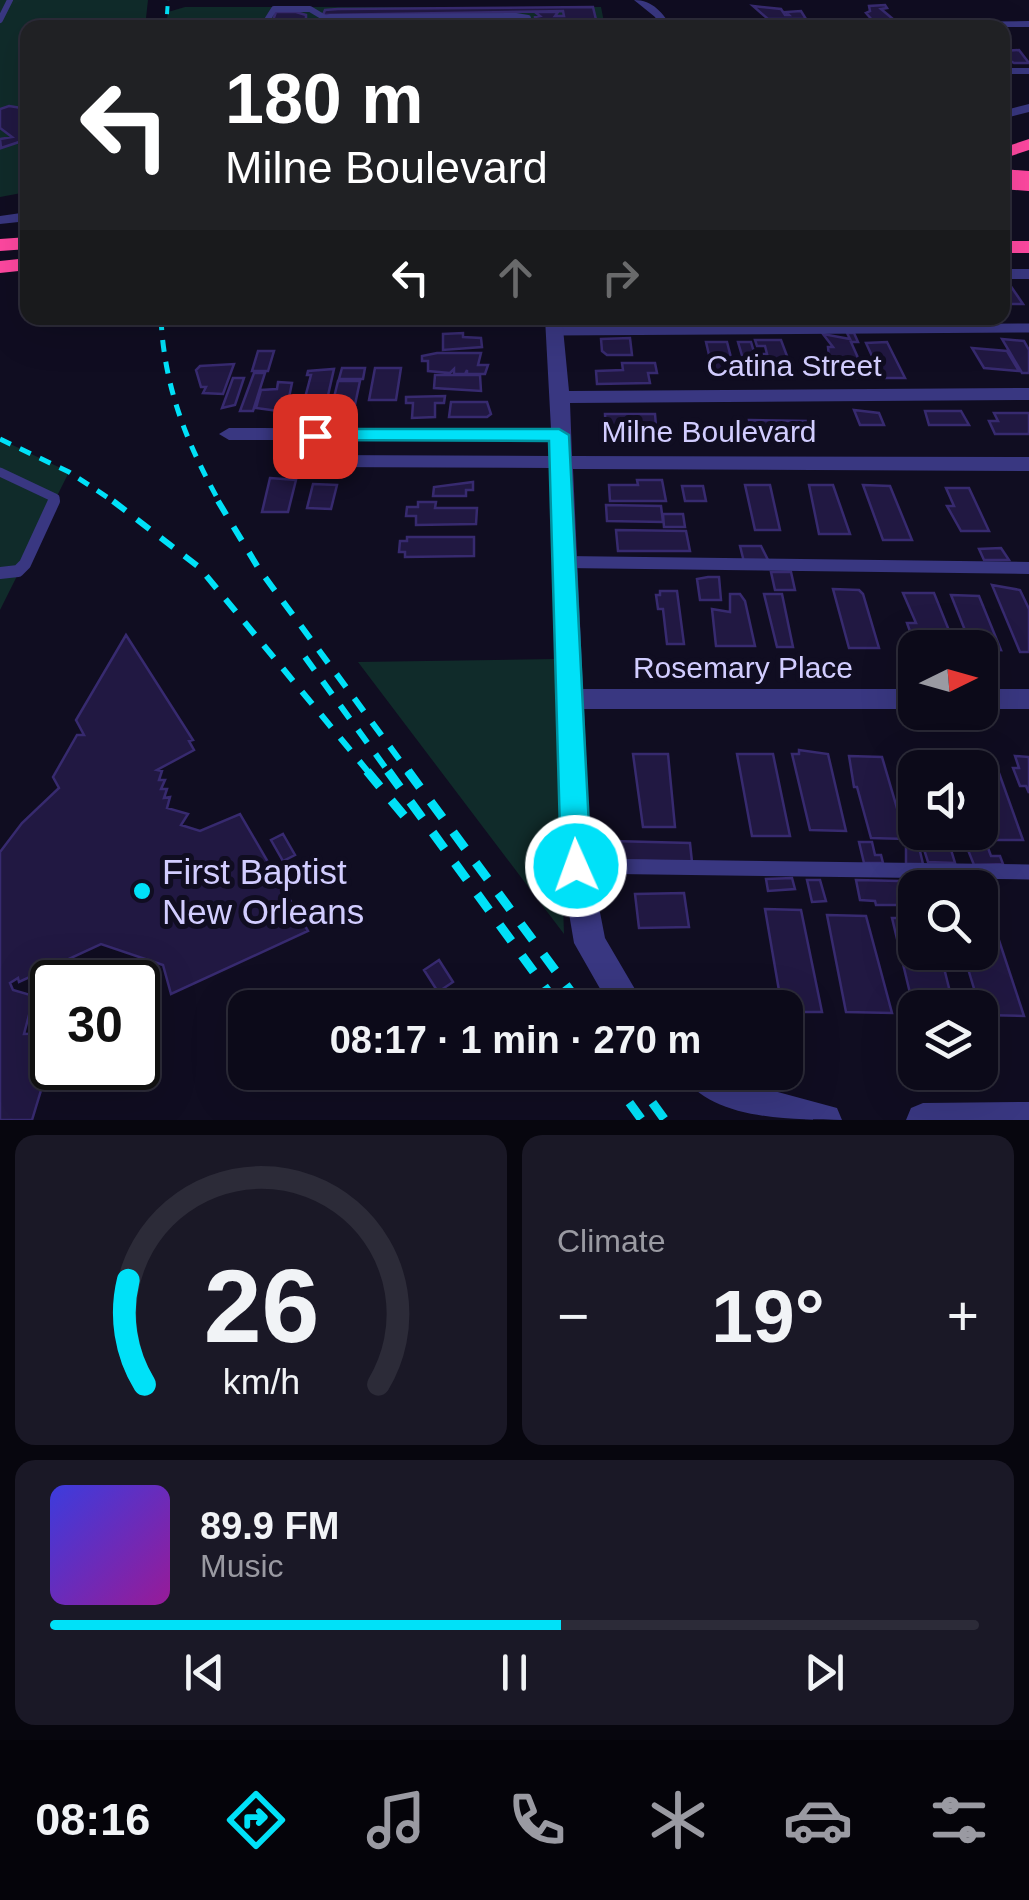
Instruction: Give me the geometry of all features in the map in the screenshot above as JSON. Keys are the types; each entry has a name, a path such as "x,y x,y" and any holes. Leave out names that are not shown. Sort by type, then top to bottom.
{"street":[{"path":"638,0 661,20"},
{"path":"554,325 576,866 590,943 619,990"},
{"name":"Catina Street","path":"560,397 1029,394"},
{"name":"Milne Boulevard","path":"230,434 281,435 292,454 316,460 560,448 1029,464"},
{"name":"Rosemary Place","path":"572,700 898,699"},
{"path":"998,699 1029,699"},
{"path":"726,1090 764,1108 825,1120"},
{"path":"924,1120 1029,1119"}],"lane":[{"path":"0,20 10,0"},
{"path":"267,20 274,9 305,8 325,18 516,16 528,20"},
{"path":"673,325 1029,328"},
{"path":"0,472 56,498 25,564 18,571 0,573"},
{"path":"565,562 1029,568"},
{"path":"576,866 1029,872"}],"green space":[{"path":"0,0 148,0 146,20 20,20 20,193 0,197"},
{"path":"185,7 601,7 604,20 167,20 168,12"},
{"path":"0,439 69,472 0,610"},
{"path":"555,659 564,934 358,662"}],"building":[{"path":"885,5 887,8 881,9 893,19 872,20 866,13 869,6"},
{"path":"753,6 781,9 785,15 801,11 806,19 768,19"},
{"path":"593,7 596,20 535,20 540,16 535,12 558,12 555,16 564,16 563,11 323,15 325,10"},
{"path":"276,12 306,15 306,20 273,20"},
{"path":"1019,50 1029,63 1010,61 1010,51"},
{"path":"20,108 20,142 1,148 0,139 12,137 0,128 0,109"},
{"path":"1010,285 1023,304 1010,304"},
{"path":"463,333 463,337 481,338 482,347 443,350 443,334"},
{"path":"847,333 854,333 858,342 851,342 859,360 865,360 871,373 864,373 866,377 845,377 829,357 828,347 833,347 823,334 850,339"},
{"path":"630,338 632,355 607,355 602,351 601,339"},
{"path":"1002,339 1024,341 1029,350 1029,373 1022,373"},
{"path":"755,340 781,340 793,372 772,375 768,361 761,361 759,354 767,354 765,346 757,346"},
{"path":"706,342 727,342 736,377 714,376"},
{"path":"738,342 751,342 761,376 748,376"},
{"path":"887,342 905,378 882,378 866,343"},
{"path":"972,348 1007,351 1019,371 984,368"},
{"path":"258,351 274,351 268,371 252,371"},
{"path":"437,353 481,353 478,365 488,365 485,374 467,374 467,370 465,374 454,374 454,369 450,373 428,371 428,361 422,361 422,356"},
{"path":"622,363 655,363 657,373 648,373 650,383 597,384 596,371 623,370"},
{"path":"234,364 223,394 203,393 206,387 201,387 196,370 200,366"},
{"path":"342,368 365,368 363,379 339,379"},
{"path":"375,368 401,368 396,400 369,400"},
{"path":"334,369 324,413 301,413 311,375 307,375 308,371"},
{"path":"254,373 265,373 253,411 240,411"},
{"path":"435,375 480,375 481,391 434,388"},
{"path":"233,378 244,378 235,405 222,408"},
{"path":"338,381 360,381 353,414 331,410"},
{"path":"278,382 292,383 286,412 256,408 261,390 277,389"},
{"path":"445,396 444,403 435,403 435,417 412,418 413,403 406,403 406,397"},
{"path":"451,402 487,402 491,414 449,417"},
{"path":"854,410 879,413 884,425 860,425"},
{"path":"925,411 961,411 969,425 929,425"},
{"path":"994,413 1029,413 1029,434 995,434 989,421 998,421"},
{"path":"605,414 655,414 656,426 646,426 647,437 606,436"},
{"path":"749,420 809,421 813,434 751,431"},
{"path":"270,478 296,480 288,512 262,512"},
{"path":"637,480 662,480 666,501 610,501 609,485 638,485"},
{"path":"473,482 473,490 466,490 466,496 433,496 434,487"},
{"path":"313,484 337,485 331,509 307,508"},
{"path":"745,485 770,485 780,530 755,530"},
{"path":"809,485 833,485 850,534 819,534"},
{"path":"863,485 890,486 912,540 883,540"},
{"path":"682,486 703,486 706,501 685,501"},
{"path":"946,488 969,488 989,531 961,531 947,506 954,506"},
{"path":"418,502 436,502 435,508 477,508 476,524 416,525 416,516 406,516 407,507 418,507"},
{"path":"606,505 661,506 663,522 607,521"},
{"path":"663,514 683,514 685,527 664,527"},
{"path":"616,530 686,531 690,551 618,551"},
{"path":"407,537 474,537 474,556 405,557 405,552 399,552 400,541 407,541"},
{"path":"740,546 761,546 768,560 744,562"},
{"path":"1001,548 1009,560 984,560 979,549"},
{"path":"771,572 791,572 795,590 775,590"},
{"path":"719,577 721,600 700,600 697,579"},
{"path":"992,585 1020,590 1029,609 1029,652 1020,652"},
{"path":"833,589 859,590 863,594 879,648 849,648"},
{"path":"660,591 677,591 684,644 667,644 663,609 658,609 656,595"},
{"path":"903,593 934,593 949,630 910,630 907,623 916,623"},
{"path":"730,594 740,594 745,601 755,646 716,646 712,609 730,612"},
{"path":"764,594 782,594 793,647 777,647"},
{"path":"951,595 979,596 993,630 965,630"},
{"name":"First Baptist New Orleans","path":"126,635 193,740 189,741 194,750 157,770 162,771 159,780 165,780 161,789 167,789 164,798 170,797 167,808 188,814 181,825 200,831 240,814 308,931 171,994 160,960 148,960 101,944 66,960 30,960 30,977 10,983 13,990 30,995 24,1034 30,1034 30,1090 41,1090 32,1120 0,1120 0,852 22,823 59,788 53,777 77,735 84,735 76,720"},
{"path":"799,750 828,754 846,831 810,830 792,754 799,754"},
{"path":"633,754 668,754 675,827 643,827"},
{"path":"737,754 773,754 790,836 752,836"},
{"path":"849,756 882,757 898,812 898,839 871,838 854,787"},
{"path":"1015,756 1029,757 1029,793 1026,786 1020,786 1013,768 1019,768"},
{"path":"998,770 1023,840 998,840"},
{"path":"283,834 295,855 283,861 271,840"},
{"path":"612,841 690,843 692,862 613,860"},
{"path":"859,842 872,842 875,855 881,855 883,863 864,863"},
{"path":"906,850 920,850 923,864 906,864"},
{"path":"924,850 951,850 955,863 928,862"},
{"path":"968,850 989,850 991,856 1000,856 1003,864 974,865"},
{"path":"308,858 318,874 296,887 287,871"},
{"path":"792,878 795,889 768,891 766,879"},
{"path":"807,880 820,880 826,901 812,902"},
{"path":"856,880 898,881 898,905 860,900"},
{"path":"684,893 689,927 639,928 635,894"},
{"path":"765,909 801,910 822,1012 803,1012 803,990 779,990"},
{"path":"827,915 866,916 892,1013 846,1012"},
{"path":"892,918 898,918 898,943"},
{"path":"998,937 1024,1016 998,1015 998,990 974,990 968,970 998,970"},
{"path":"439,960 453,982 437,990 424,970"},
{"path":"904,970 944,970 950,990 909,990"}],"railway":[{"path":"167,20 168,0"},
{"path":"162,325 179,414 220,503"},
{"path":"0,439 69,472 113,501"},
{"path":"113,501 199,567 370,774"},
{"path":"218,501 259,569 410,774"},
{"path":"305,657 390,774"},
{"path":"367,771 410,823"},
{"path":"388,771 547,990"},
{"path":"408,771 570,990"},
{"path":"620,1090 642,1120"},
{"path":"643,1090 665,1120"}],"place":[{"name":"First Baptist New Orleans","path":"142,891"}],"route":[{"path":"315,436 559,435 576,866"}]}
